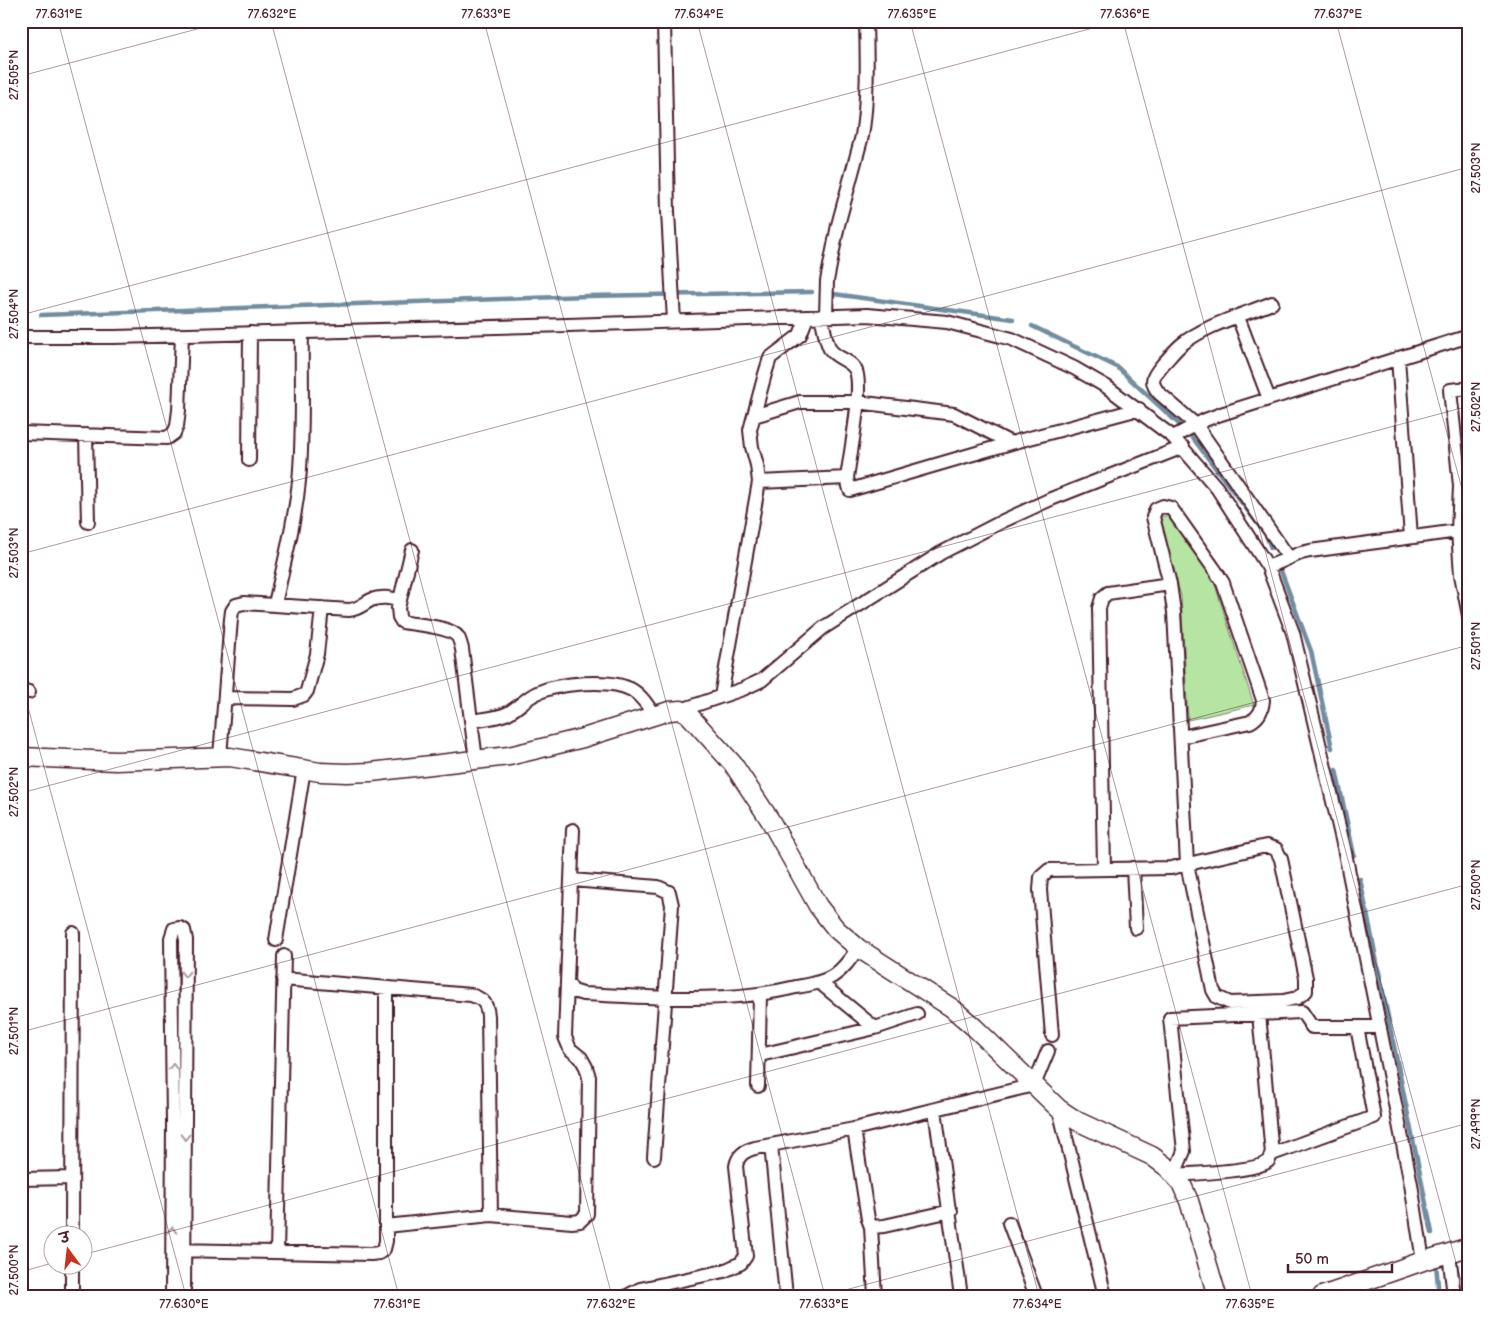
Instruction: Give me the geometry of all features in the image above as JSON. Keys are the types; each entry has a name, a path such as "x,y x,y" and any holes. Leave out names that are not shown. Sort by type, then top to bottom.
{"street":[{"path":"664,21 671,285 674,321"},
{"path":"866,21 867,93 863,128 838,225 827,281 824,316 830,349 856,370 857,402 847,478 850,490 1011,443 1139,409"},
{"path":"1272,303 1190,338 1154,374 1152,382 1154,388 1196,424 1289,558"},
{"path":"21,337 302,332 867,315 947,322 1012,339 1074,368 1107,387 1139,409 1173,437 1227,500 1268,567 1297,646 1344,848 1411,1184 1423,1261"},
{"path":"721,696 760,482 750,430 770,358 800,335 807,316"},
{"path":"1238,317 1269,399"},
{"path":"275,604 290,536 299,482 302,332"},
{"path":"249,460 250,333"},
{"path":"21,433 167,438 174,433 180,410 182,335"},
{"path":"1173,437 1196,424 1221,414 1469,336"},
{"path":"1398,358 1411,537"},
{"path":"1469,388 1450,390 1464,486 1458,531 1469,616"},
{"path":"754,416 800,402 857,402 954,414 1011,443"},
{"path":"86,435 88,522"},
{"path":"21,758 116,761 220,756 244,758 320,772 347,773 509,756 546,748 669,711 681,710 743,690 762,680 823,628 941,553 1002,521 1058,496 1183,447"},
{"path":"760,482 847,478"},
{"path":"1052,1035 1040,890 1041,877 1049,870 1171,868 1188,864 1266,846 1276,849 1281,859 1303,960 1306,991 1297,998 1283,1001 1230,1003 1216,997 1213,990 1188,864 1174,612 1170,584 1153,518 1156,509 1163,506 1171,508 1223,583 1263,700 1258,717 1250,722 1181,737"},
{"path":"1268,567 1310,551 1458,531"},
{"path":"412,550 398,608 399,617 402,622 443,629 459,638 476,760"},
{"path":"1104,868 1099,608 1102,598 1108,593 1170,584"},
{"path":"220,756 232,611 236,605 244,602 350,610 358,609 373,599 400,600"},
{"path":"225,698 293,699 304,695 307,691 317,654 322,608"},
{"path":"471,721 508,713 531,696 547,689 581,683 618,686 630,689 641,697 654,716"},
{"path":"681,710 688,714 733,764 770,820 818,906 836,929 858,948 952,1008 1059,1109 1077,1121 1152,1156 1168,1168 1182,1183 1189,1201 1216,1296"},
{"path":"276,940 304,769"},
{"path":"386,1226 491,1215 572,1222 580,1221 586,1214 589,1077 586,1067 570,1049 565,1037 573,830"},
{"path":"1133,868 1136,928"},
{"path":"572,880 658,887 670,892 672,905 654,1157"},
{"path":"172,1296 177,1250 186,940 184,930 180,928 174,930 170,938 177,1250 184,1296"},
{"path":"72,933 72,1224"},
{"path":"566,982 573,991 583,994 666,998 760,995 819,982 832,976 842,969 858,948"},
{"path":"276,1252 284,956"},
{"path":"283,979 471,995 481,998 487,1006 491,1215"},
{"path":"819,982 875,1028"},
{"path":"177,1250 379,1253 384,1249 386,1226 386,988"},
{"path":"758,1086 760,995"},
{"path":"1174,1175 1184,1151 1170,1018 1302,1012 1312,1027 1380,1027"},
{"path":"760,1055 875,1028 916,1014"},
{"path":"1174,1175 1209,1173 1260,1166 1268,1161 1272,1154 1258,1014"},
{"path":"1272,1154 1374,1117 1358,1027"},
{"path":"1034,1085 1048,1051"},
{"path":"627,1296 640,1289 724,1271 741,1263 746,1256 736,1166 738,1158 745,1151 854,1129 1034,1085"},
{"path":"1059,1109 1105,1296"},
{"path":"935,1110 960,1289"},
{"path":"854,1129 868,1219 871,1227 875,1296"},
{"path":"771,1145 786,1296"},
{"path":"21,1178 72,1178"},
{"path":"871,1227 884,1226 950,1211"},
{"path":"1009,1223 1036,1296"},
{"path":"1322,1296 1469,1247"},
{"path":"1449,1253 1454,1296"},
{"path":"72,1274 72,1296"}],"green space":[{"path":"1171,515 1214,582 1254,705 1188,720 1181,596 1158,517"}],"waterway":[{"path":"41,315 588,296 812,292"},
{"path":"834,294 1013,319"},
{"path":"1032,326 1117,367 1180,425"},
{"path":"1192,437 1266,535 1271,548"},
{"path":"1280,568 1311,651 1332,748"},
{"path":"1336,770 1354,855"},
{"path":"1360,879 1432,1233"},
{"path":"1436,1264 1439,1296"}]}
